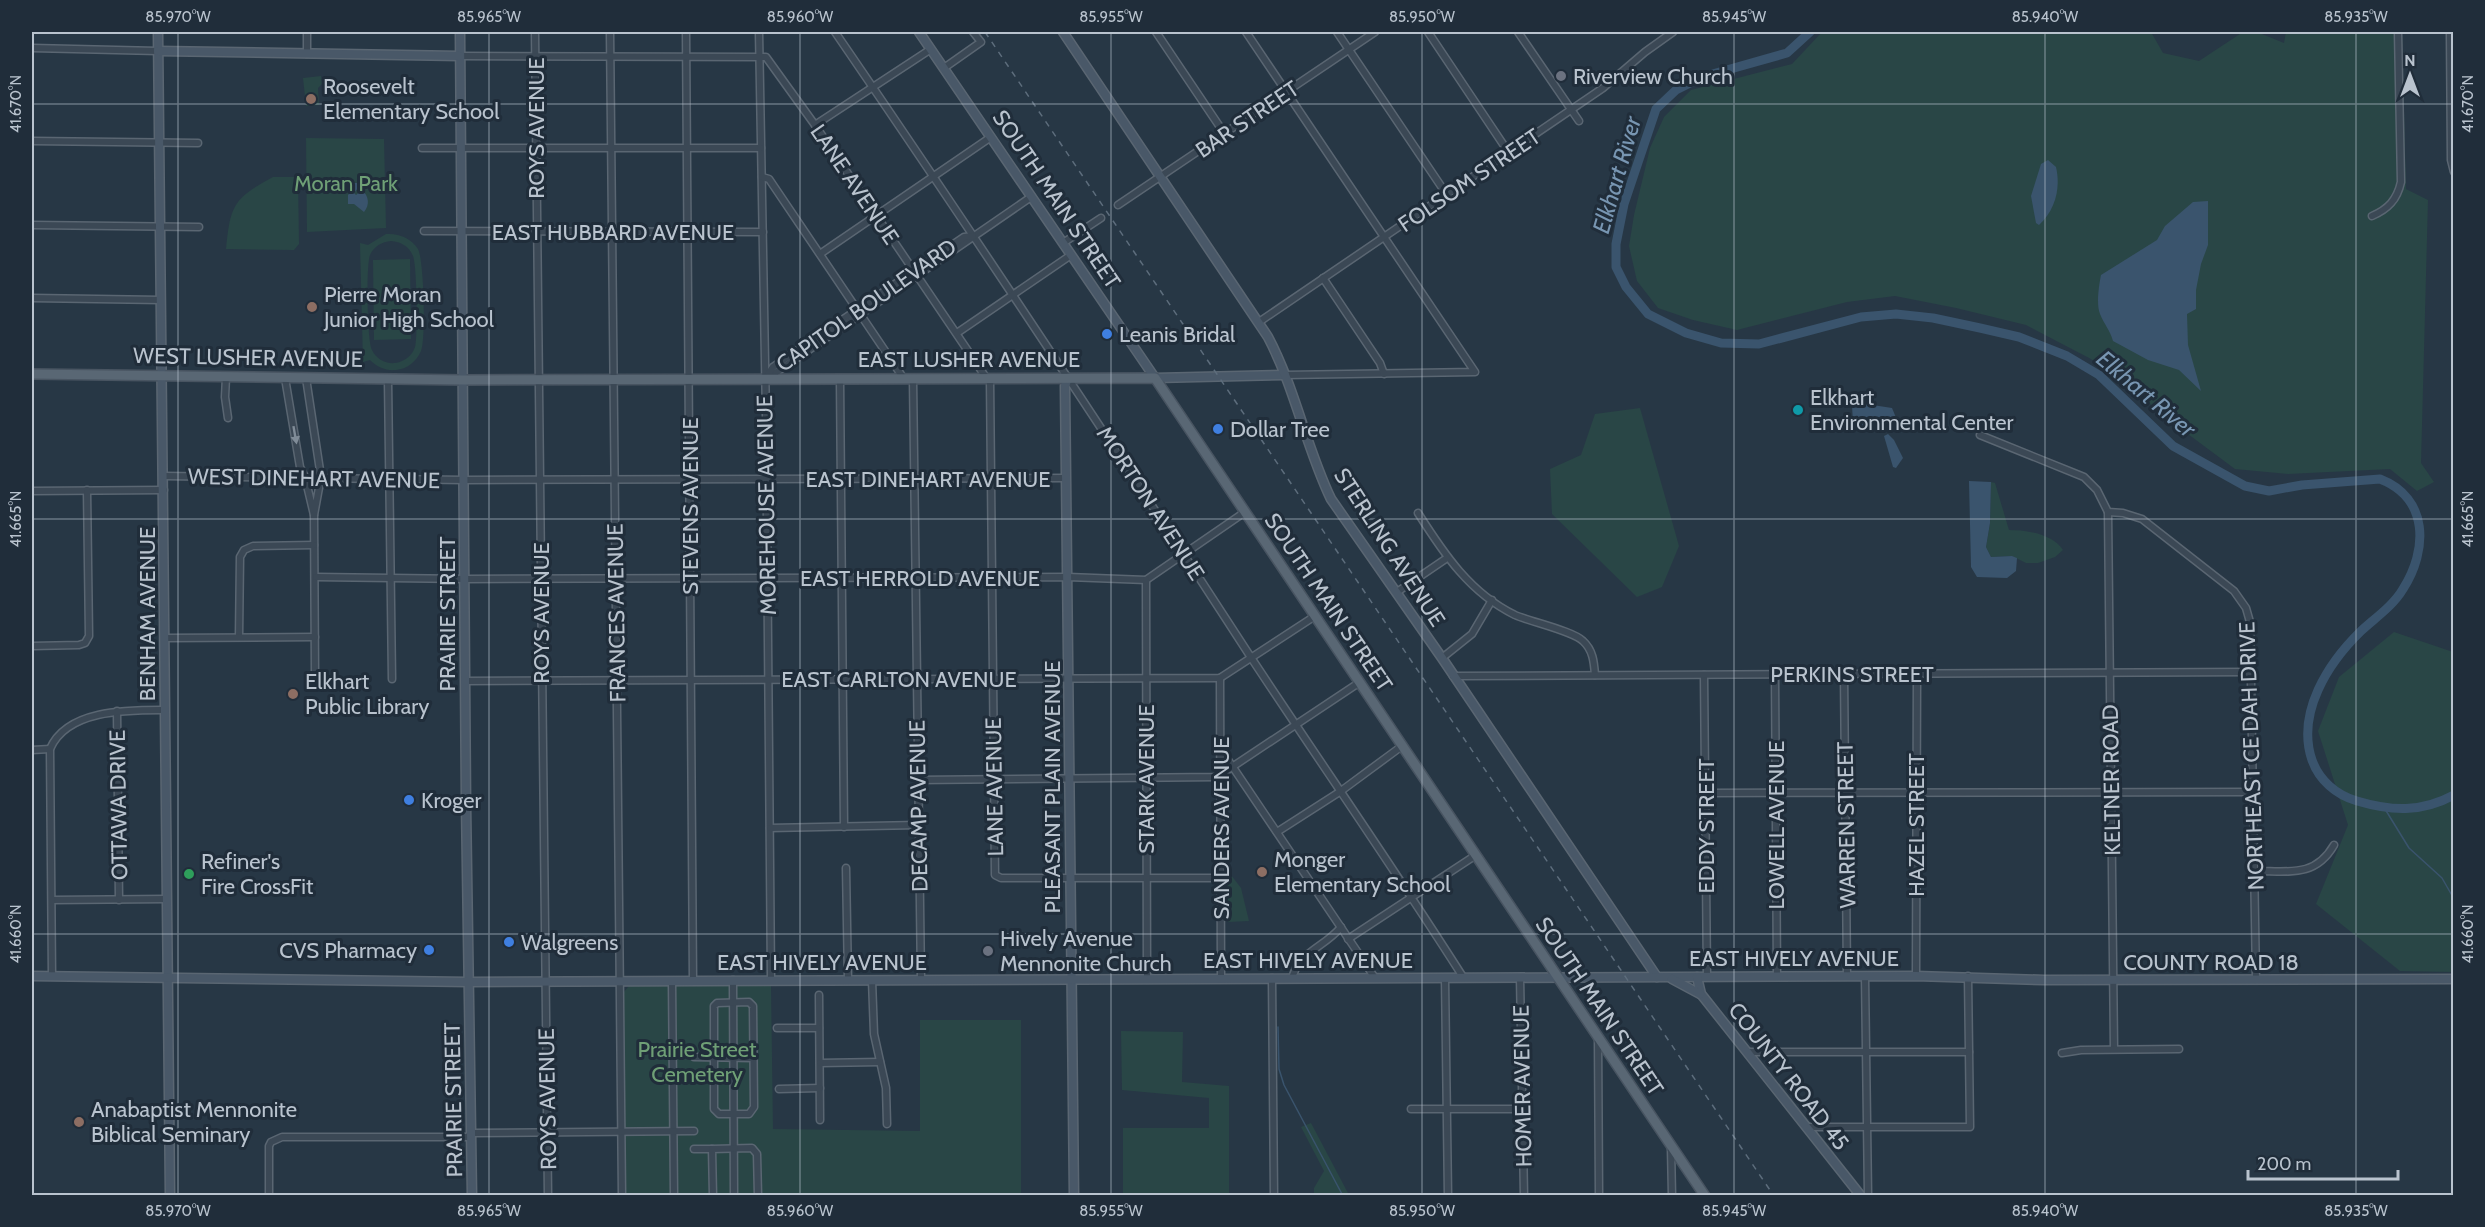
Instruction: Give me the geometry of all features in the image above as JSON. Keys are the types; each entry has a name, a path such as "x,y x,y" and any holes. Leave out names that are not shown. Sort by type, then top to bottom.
{"main road":[{"name":"WEST LUSHER AVENUE","path":"32,374 464,380"},
{"name":"EAST LUSHER AVENUE","path":"464,380 1155,378"},
{"name":"SOUTH MAIN STREET","path":"1155,378 1705,1196"}],"street":[{"name":"BENHAM AVENUE","path":"158,32 170,1196"},
{"path":"307,32 307,54"},
{"name":"PRAIRIE STREET","path":"460,32 472,1196"},
{"name":"ROYS AVENUE","path":"535,32 548,1196"},
{"name":"FRANCES AVENUE","path":"610,32 622,1196"},
{"name":"STEVENS AVENUE","path":"686,32 693,981"},
{"name":"MOREHOUSE AVENUE","path":"759,32 771,979"},
{"name":"MORTON AVENUE","path":"835,32 1013,294 1463,977"},
{"name":"SOUTH MAIN STREET","path":"919,32 1155,378"},
{"path":"944,68 981,42 973,32"},
{"name":"STERLING AVENUE","path":"1063,32 1259,322 1276,352 1319,473 1331,499 1397,592 1657,977"},
{"path":"1156,32 1224,133"},
{"path":"1246,32 1384,236"},
{"path":"1337,32 1447,195"},
{"name":"BAR STREET","path":"1118,205 1375,32"},
{"path":"1428,32 1509,153"},
{"path":"1518,32 1579,121"},
{"name":"FOLSOM STREET","path":"1259,322 1603,88 1645,52 1673,32"},
{"path":"2372,216 2385,210 2394,200 2401,182 2398,32"},
{"path":"2450,32 2451,160 2454,172"},
{"path":"32,48 535,57 759,56"},
{"path":"816,125 931,49"},
{"name":"LANE AVENUE","path":"759,56 769,58 989,379 995,875 1001,878 1071,877"},
{"path":"820,254 991,137"},
{"path":"32,141 198,143"},
{"path":"422,148 761,148"},
{"path":"762,177 769,179 859,312 909,379"},
{"name":"CAPITOL BOULEVARD","path":"765,380 859,312 916,273 969,241 1031,196"},
{"path":"1063,243 1101,218"},
{"path":"32,225 199,226"},
{"name":"EAST HUBBARD AVENUE","path":"424,231 763,232"},
{"name":"EAST LUSHER AVENUE","path":"1155,378 1475,372 1384,236"},
{"path":"957,333 1071,255"},
{"path":"1323,278 1380,363 1384,375"},
{"path":"32,298 161,300"},
{"path":"225,377 228,418"},
{"path":"285,378 300,467 305,477 314,515"},
{"path":"306,378 321,477 314,515 315,674"},
{"name":"PLEASANT PLAIN AVENUE","path":"1068,378 1065,386 1074,1196"},
{"name":"DECAMP AVENUE","path":"909,379 915,479 921,980"},
{"path":"388,380 392,679"},
{"path":"840,380 844,827"},
{"path":"1980,435 2084,477 2097,490 2108,512"},
{"name":"WEST DINEHART AVENUE","path":"164,476 465,480"},
{"name":"EAST DINEHART AVENUE","path":"465,480 1066,478"},
{"path":"32,646 79,645 85,643 89,636 87,490"},
{"name":"WEST DINEHART AVENUE","path":"32,491 164,490"},
{"path":"1146,580 1245,512"},
{"name":"NORTHEAST CE DAH DRIVE","path":"2108,512 2123,513 2142,519 2234,591 2246,608 2250,622 2256,979"},
{"name":"KELTNER ROAD","path":"2108,512 2114,1049"},
{"path":"1418,513 1447,558 1464,578 1492,600 1515,614 1582,639 1593,658 1595,675"},
{"path":"239,637 240,557 244,550 253,546 314,545"},
{"path":"1397,592 1447,558"},
{"name":"EAST HERROLD AVENUE","path":"316,576 466,579 1068,577 1146,580"},
{"name":"STARK AVENUE","path":"1146,580 1147,979"},
{"path":"1442,658 1472,634 1492,600"},
{"path":"1220,678 1315,616"},
{"path":"165,638 315,637"},
{"name":"PERKINS STREET","path":"1454,676 2251,672"},
{"name":"LOWELL AVENUE","path":"1775,674 1777,977"},
{"name":"WARREN STREET","path":"1844,674 1847,976"},
{"name":"HAZEL STREET","path":"1916,976 1917,674"},
{"name":"EDDY STREET","path":"1702,977 1704,675"},
{"name":"EAST CARLTON AVENUE","path":"465,681 1220,678"},
{"name":"SANDERS AVENUE","path":"1220,678 1221,979"},
{"path":"918,780 1217,777 1360,682"},
{"path":"52,976 50,749 55,737 64,729 80,721 117,711 165,710"},
{"name":"OTTAWA DRIVE","path":"117,711 119,900"},
{"path":"1277,832 1341,791 1402,746"},
{"path":"32,750 50,749"},
{"path":"1222,750 1375,978"},
{"path":"1705,793 2252,792"},
{"path":"770,828 918,825"},
{"path":"2255,870 2301,871 2315,867 2327,858 2334,845"},
{"path":"1348,939 1476,855"},
{"path":"846,868 848,981"},
{"path":"1071,877 1222,878"},
{"path":"52,900 167,899"},
{"path":"1292,979 1294,967 1301,959 1335,935 1341,927"},
{"name":"EAST HIVELY AVENUE","path":"32,976 545,982 771,979 848,981 1968,976"},
{"path":"1865,976 1868,1192"},
{"path":"1807,1127 1970,1127 1968,976"},
{"name":"COUNTY ROAD 18","path":"1968,976 2114,980 2454,979"},
{"name":"HOMER AVENUE","path":"1520,977 1524,1196"},
{"path":"1667,977 1701,994"},
{"name":"COUNTY ROAD 45","path":"1702,977 1701,994 1861,1196"},
{"path":"1272,978 1274,1196"},
{"path":"1445,978 1448,1196"},
{"path":"733,980 734,1196"},
{"path":"872,980 874,1034 886,1088 887,1124"},
{"path":"672,981 674,1196"},
{"path":"819,995 820,1119"},
{"path":"749,1002 753,1006 754,1107 749,1114 719,1114 714,1108 714,1006 717,1003 733,1003 749,1002"},
{"path":"777,1028 819,1028"},
{"path":"1598,1036 1599,1196"},
{"path":"2062,1053 2081,1050 2179,1049"},
{"path":"1748,1052 1969,1052"},
{"path":"694,1057 753,1058"},
{"path":"820,1063 880,1062"},
{"path":"779,1089 820,1088"},
{"path":"1411,1109 1522,1109"},
{"path":"269,1196 268,1146 274,1139 282,1137 467,1137 472,1133 694,1131"},
{"path":"694,1149 752,1148 756,1150 758,1196"},
{"path":"1671,1148 1672,1196"},
{"path":"712,1149 712,1196"}],"green space":[{"path":"1822,32 2151,32 2163,53 2199,61 2243,32 2257,32 2284,43 2286,32 2402,32 2406,189 2428,200 2421,463 2434,482 2417,491 2390,469 2288,474 2235,469 2161,414 2135,390 2091,359 2026,325 1956,308 1895,296 1847,302 1737,330 1693,320 1658,308 1637,281 1629,246 1650,148 1664,117 1691,90 1792,64"},
{"path":"321,76 322,84 318,88 319,105 306,106 303,78"},
{"name":"Moran Park","path":"306,138 384,139 386,228 307,232"},
{"path":"273,177 298,177 299,244 294,250 226,249 232,212 236,204 250,191"},
{"path":"386,234 396,234 412,242 420,256 424,300 423,344 414,362 400,369 385,369 370,360 363,362 360,243 368,245","holes":["391,241 407,247 413,256 416,286 415,347 407,358 395,363 385,362 374,353 369,333 370,255 381,243"]},
{"path":"410,259 411,339 374,340 373,260"},
{"path":"1640,408 1679,546 1662,587 1637,597 1552,514 1550,469 1581,455 1595,414"},
{"path":"1991,482 1995,483 2009,530 2031,532 2046,537 2053,540 2063,550 2055,557 2038,563 2026,563 2012,556 1991,557 1986,547 1990,523"},
{"path":"2394,632 2453,652 2453,972 2400,971 2316,904 2348,825 2318,731 2339,677"},
{"path":"1231,875 1241,888 1249,921 1228,922 1227,880"},
{"name":"Prairie Street Cemetery","path":"629,986 771,986 773,1129 920,1131 920,1020 1021,1020 1021,1195 625,1195 623,993"},
{"path":"1121,1031 1183,1032 1182,1082 1229,1086 1229,1195 1123,1195 1123,1128 1209,1128 1209,1098 1122,1090"},
{"path":"1311,1123 1349,1195 1314,1195 1314,1188 1324,1171 1301,1127"}],"water":[{"path":"2048,160 2056,167 2057,191 2053,206 2039,225 2036,223 2031,196 2041,164"},
{"path":"352,183 358,183 358,188 354,193 356,195 362,190 367,198 368,204 364,212 354,204 348,204"},
{"path":"2208,201 2208,245 2201,264 2196,290 2196,309 2187,314 2188,345 2201,391 2179,370 2148,360 2113,341 2100,314 2098,300 2101,275 2157,240 2165,226 2193,202"},
{"path":"1853,402 1892,408 1897,420 1896,424 1859,429 1853,423"},
{"path":"1888,434 1894,440 1903,458 1896,468 1893,467 1884,436"},
{"path":"1969,481 1991,482 1990,523 1986,547 1991,557 2012,556 2017,558 2016,571 2007,578 1977,577 1971,567"}],"waterway":[{"name":"Elkhart River","path":"1810,32 1787,53 1702,77 1676,90 1656,109 1624,204 1616,244 1616,267 1626,287 1648,314 1686,333 1721,343 1759,344 1861,317 1896,314 1933,318 2019,337 2067,356 2099,375 2173,446 2245,486 2269,491 2302,485 2380,479 2396,488 2408,499 2415,512 2420,542 2417,558 2399,595 2361,631 2327,673 2312,707 2308,725 2308,742 2312,760 2319,774 2335,791 2349,798 2382,807 2406,808 2430,805 2454,795"},
{"path":"2385,809 2409,848 2442,878 2454,899"},
{"path":"1278,1027 1279,1069 1284,1085 1343,1196"}],"railway":[{"path":"985,32 1774,1196"}],"place":[{"name":"Riverview Church","path":"1561,76"},
{"name":"Roosevelt Elementary School","path":"311,99"},
{"name":"Pierre Moran Junior High School","path":"312,307"},
{"name":"Leanis Bridal","path":"1107,334"},
{"name":"Elkhart Environmental Center","path":"1798,410"},
{"name":"Dollar Tree","path":"1218,429"},
{"name":"Elkhart Public Library","path":"293,694"},
{"name":"Kroger","path":"409,800"},
{"name":"Monger Elementary School","path":"1262,872"},
{"name":"Refiner's Fire CrossFit","path":"189,874"},
{"name":"Walgreens","path":"509,942"},
{"name":"CVS Pharmacy","path":"429,950"},
{"name":"Hively Avenue Mennonite Church","path":"988,951"},
{"name":"Anabaptist Mennonite Biblical Seminary","path":"79,1122"}]}
